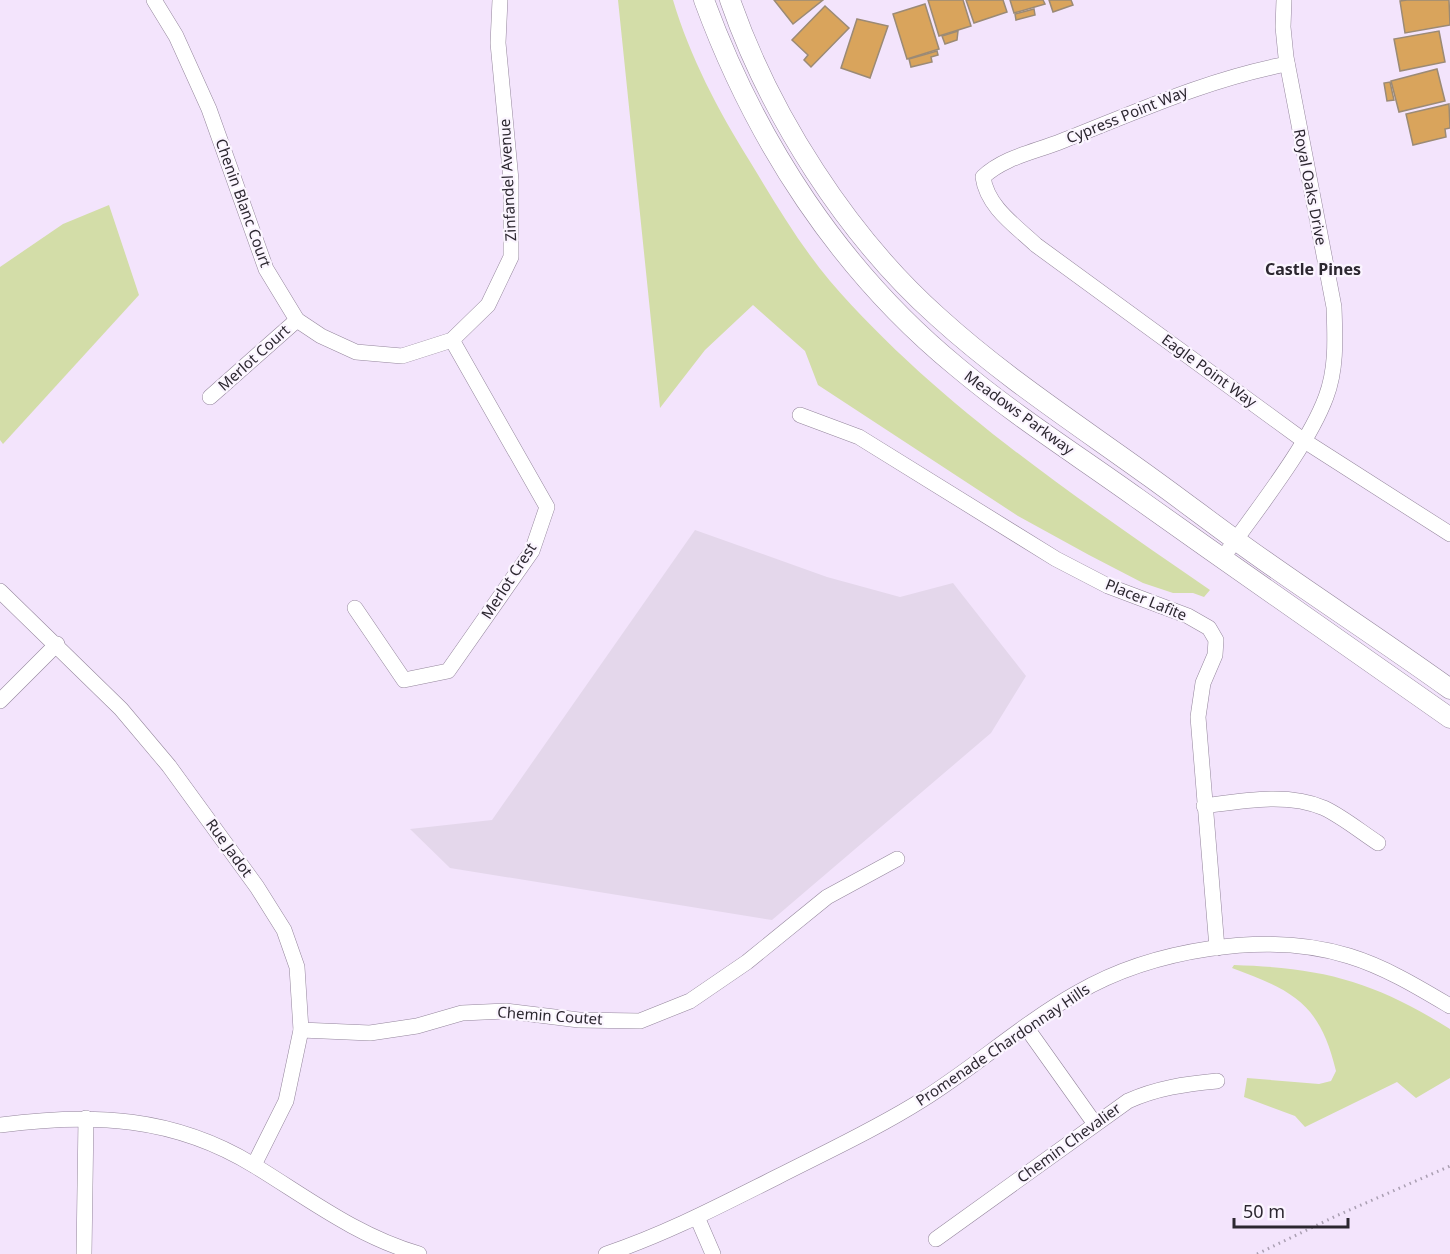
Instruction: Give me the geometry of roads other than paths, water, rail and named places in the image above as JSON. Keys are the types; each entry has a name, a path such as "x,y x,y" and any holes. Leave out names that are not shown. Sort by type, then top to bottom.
{"main road":[{"name":"Meadows Parkway","path":"704,0 740,86 799,194 883,297 954,365 1003,405 1450,718"},
{"name":"Meadows Parkway","path":"730,0 762,74 807,157 842,208 936,315 1013,380 1450,689"}],"street":[{"name":"Chenin Blanc Court","path":"154,0 176,36 209,109 266,269 297,320 321,336 356,352 402,356 452,340"},
{"name":"Zinfandel Avenue","path":"452,340 488,305 511,257 511,180 498,44 500,0"},
{"name":"Royal Oaks Drive","path":"1222,559 1303,440 1327,396 1336,348 1334,307 1287,64 1283,27 1284,0"},
{"name":"Cypress Point Way","path":"985,188 983,177 1001,162 1037,151 1238,73 1287,64"},
{"name":"Eagle Point Way","path":"985,188 998,210 1036,245 1303,440 1450,534"},
{"name":"Merlot Court","path":"210,397 297,320"},
{"name":"Merlot Crest","path":"355,608 404,680 448,671 532,551 547,507 452,340"},
{"name":"Placer Lafite","path":"800,415 859,436 1056,559 1108,586 1188,616 1209,628 1216,640 1215,655 1203,683 1198,717 1217,948"},
{"name":"Rue Jadot","path":"0,591 57,644 121,709 169,766 284,930 297,967 301,1030 286,1101 254,1165"},
{"path":"0,701 57,644"},
{"path":"1204,806 1266,800 1293,800 1323,808 1378,843"},
{"name":"Chemin Coutet","path":"301,1030 370,1033 417,1026 462,1013 506,1011 579,1020 640,1021 690,1002 747,962 827,897 897,859"},
{"name":"Promenade Chardonnay Hills","path":"606,1254 644,1241 697,1217 890,1120 939,1089 1076,993 1114,973 1155,958 1217,948 1288,946 1348,956 1401,978 1450,1006"},
{"path":"1026,1027 1095,1124"},
{"name":"Chemin Chevalier","path":"936,1239 1128,1101 1149,1091 1175,1084 1217,1081"},
{"path":"84,1254 86,1118"},
{"path":"0,1125 86,1118 126,1120 165,1127 206,1140 254,1165 345,1224 385,1243 419,1254"},
{"path":"697,1217 713,1254"}],"district":[{"name":"Castle Pines","path":"1313,269"}]}
